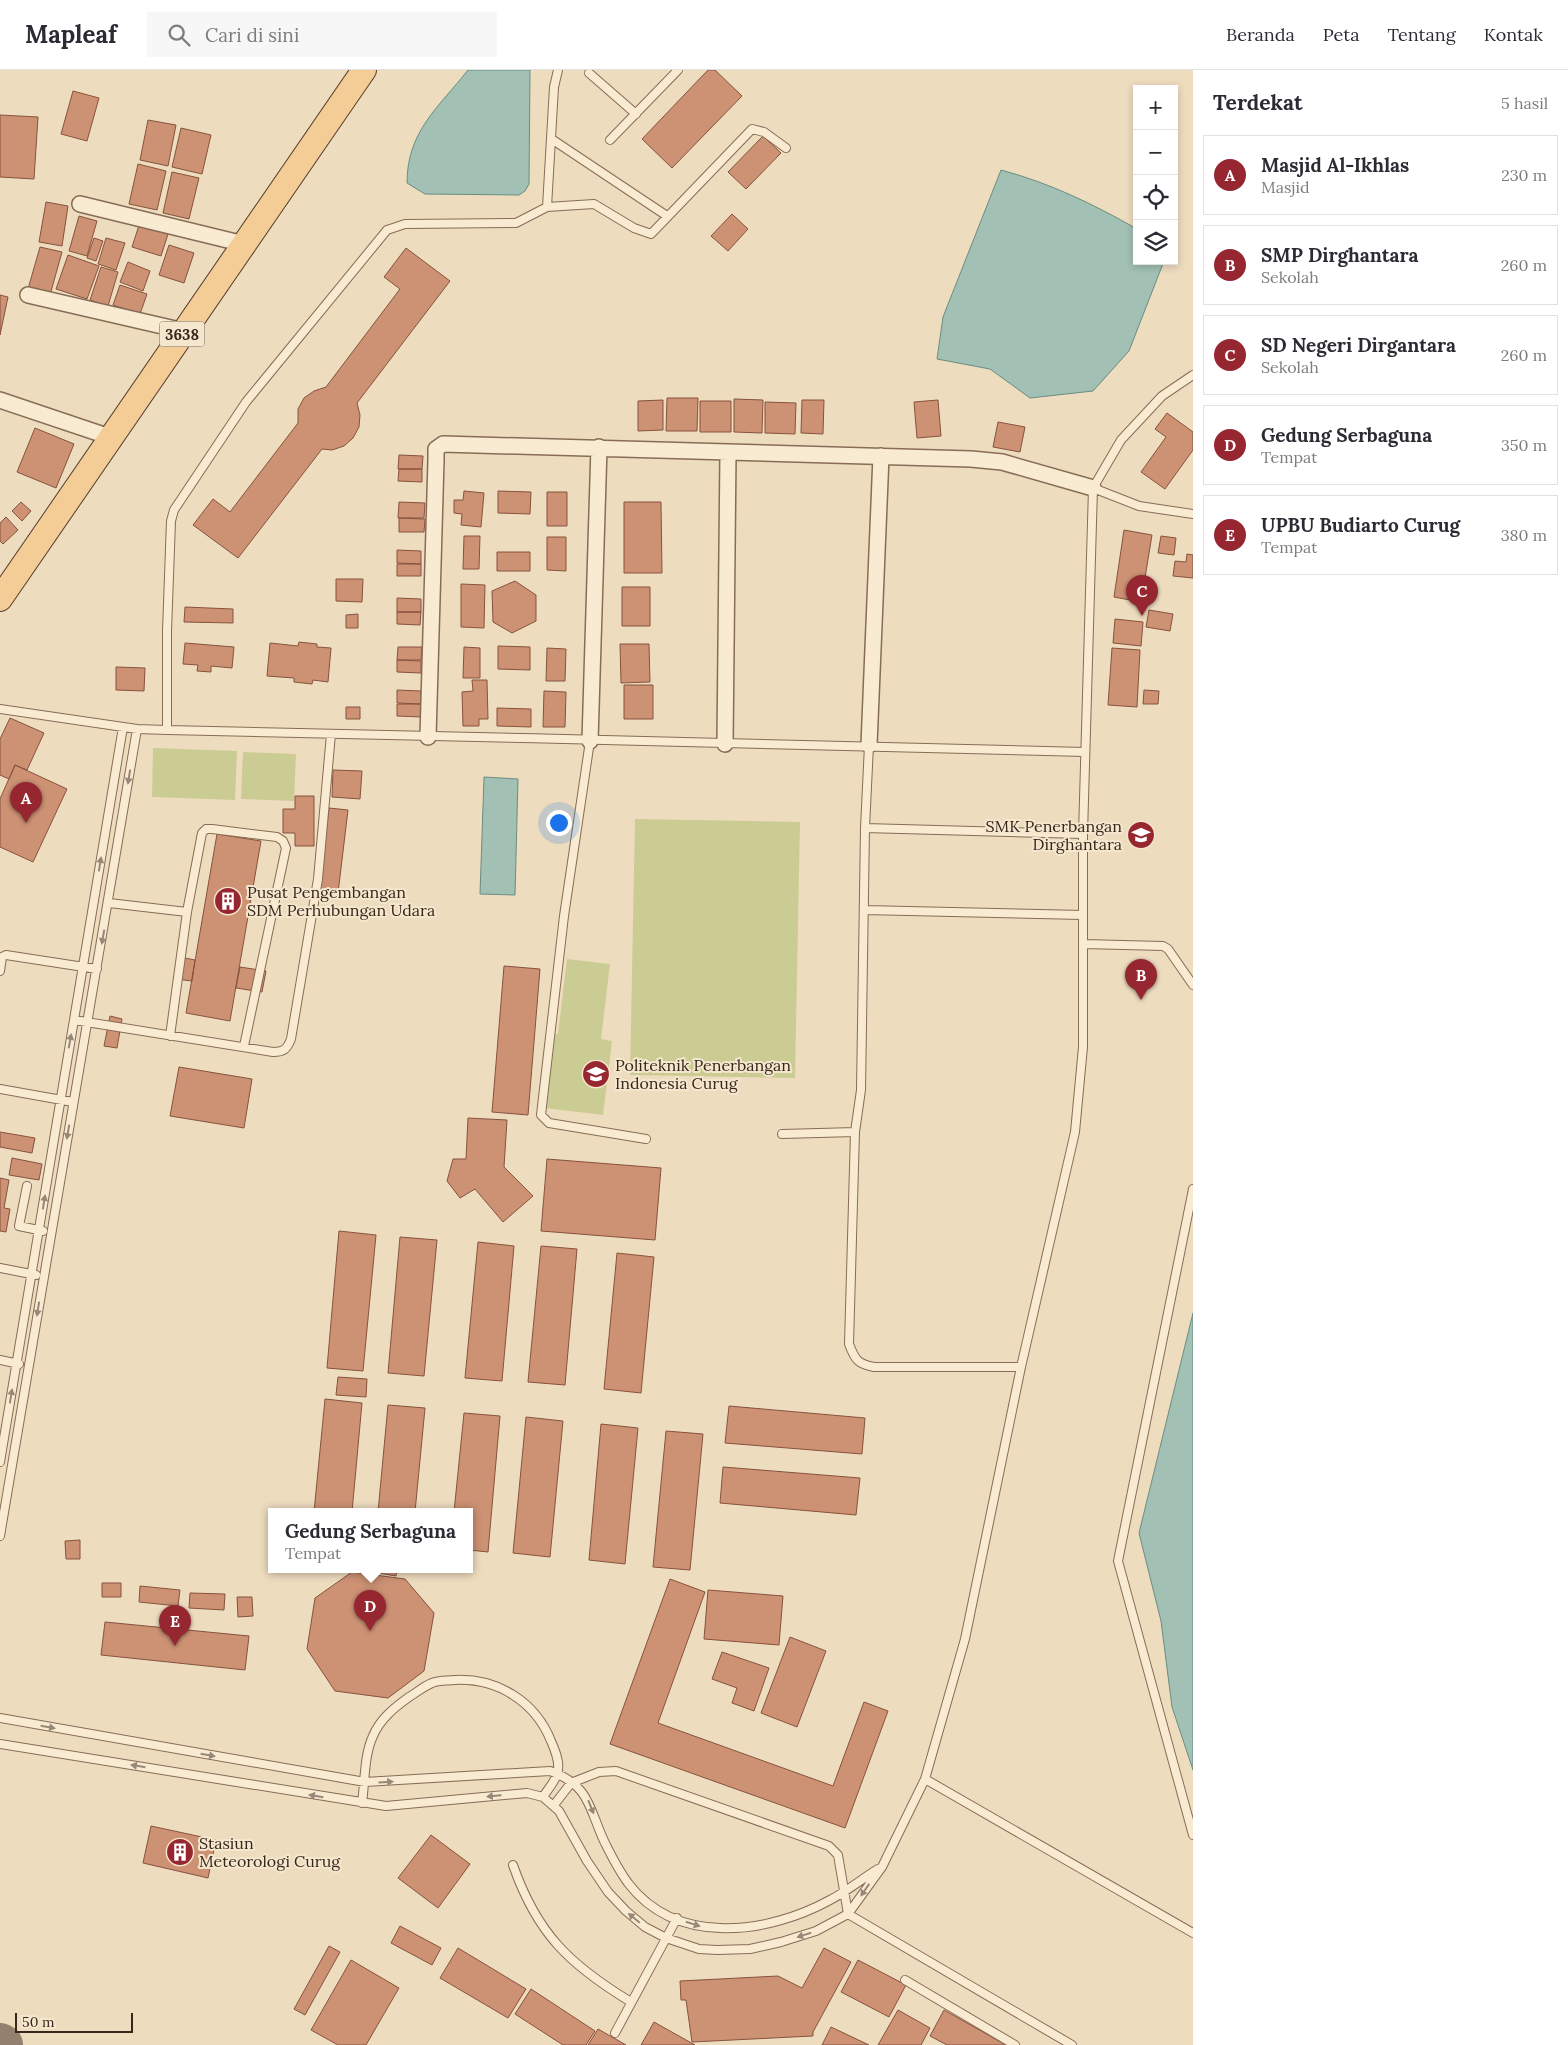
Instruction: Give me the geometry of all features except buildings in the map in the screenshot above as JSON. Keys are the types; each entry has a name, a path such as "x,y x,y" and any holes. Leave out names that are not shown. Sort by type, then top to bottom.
{"main road":[{"name":"3638","path":"0,599 364,70"}],"street":[{"path":"80,204 244,244"},
{"path":"28,295 184,331"},
{"path":"0,400 110,437"},
{"path":"428,736 436,449 443,444 880,456 1002,462 1093,488"},
{"path":"590,741 599,448"},
{"path":"725,744 728,453"},
{"path":"869,745 880,456"}],"lane":[{"path":"547,207 553,140 554,87 558,70"},
{"path":"610,140 678,70"},
{"path":"589,73 636,114"},
{"path":"167,730 166,631 172,515 246,402 387,230 405,224 516,223 547,207 594,204 634,228 651,234 752,129 764,132 786,148"},
{"path":"553,140 667,216"},
{"path":"0,1744 386,1806 526,1793 543,1796 554,1805 608,1892 645,1927 666,1938 699,1949 750,1949 816,1931 848,1914 882,1867 925,1779 965,1639 1021,1367 1075,1132 1083,1047 1083,834 1093,488 1121,440 1162,396 1193,375"},
{"path":"1093,488 1139,506 1193,514"},
{"path":"0,709 137,729 725,744 869,745 1085,752"},
{"path":"0,1462 2,1435 32,1274 123,727"},
{"path":"0,1536 50,1232 109,903 137,729"},
{"path":"74,1020 282,1052 287,1048 291,1039 318,879 331,734"},
{"path":"590,741 559,952 541,1115 549,1124 646,1139"},
{"path":"869,745 865,828 861,1090 855,1132 850,1344 853,1354 861,1364 874,1367 1021,1367"},
{"path":"865,828 1083,834"},
{"path":"170,1036 187,912 202,833 206,829 277,837 284,841 286,848 244,1046"},
{"path":"109,903 187,912"},
{"path":"864,910 1083,915"},
{"path":"1083,944 1163,946 1168,949 1193,985"},
{"path":"0,971 2,957 6,955 97,969"},
{"path":"0,1089 73,1102"},
{"path":"782,1134 855,1132"},
{"path":"27,1186 19,1226 50,1232"},
{"path":"1193,1189 1118,1561 1193,1835"},
{"path":"0,1268 43,1277"},
{"path":"0,1360 29,1365"},
{"path":"2,1435 17,1437"},
{"path":"362,1803 370,1742 381,1724 395,1707 431,1683 461,1680 479,1681 506,1690 525,1702 549,1734 556,1750 558,1774 543,1796"},
{"path":"0,1718 365,1782 540,1770 558,1774 584,1794 591,1804 606,1846 629,1883 646,1901 677,1918 706,1928 736,1929 783,1920 813,1908 882,1867"},
{"path":"554,1805 571,1783 607,1770 622,1772 829,1846 838,1855 846,1890 848,1914"},
{"path":"925,1779 1193,1933"},
{"path":"513,1865 522,1890 546,1933 576,1965 632,2002"},
{"path":"848,1914 1072,2045"},
{"path":"615,2033 677,1918"},
{"path":"905,1980 1015,2045"}],"green space":[{"path":"153,748 237,751 235,800 152,797"},
{"path":"243,752 296,754 294,801 241,799"},
{"path":"635,819 800,822 795,1078 630,1075"},
{"path":"567,959 610,964 601,1039 612,1041 603,1115 537,1107 546,1033 558,1034"}],"shaded area":[{"path":"468,70 530,70 529,184 525,191 519,195 425,194 407,183 408,165 412,149 419,134 436,108"},
{"path":"1001,170 1037,181 1071,195 1133,227 1133,265 1162,265 1129,351 1093,391 1030,398 990,369 937,359 943,317"},
{"path":"484,777 518,779 515,895 480,894"},
{"path":"1193,1313 1193,1770 1172,1707 1161,1621 1139,1533"}],"place":[{"name":"SD Negeri Dirgantara","path":"1142,616"},
{"name":"Masjid Al-Ikhlas","path":"26,823"},
{"name":"SMK Penerbangan Dirghantara","path":"1141,835"},
{"name":"Pusat Pengembangan SDM Perhubungan Udara","path":"228,901"},
{"name":"SMP Dirghantara","path":"1141,1000"},
{"name":"Politeknik Penerbangan Indonesia Curug","path":"596,1074"},
{"name":"Gedung Serbaguna","path":"370,1631"},
{"name":"UPBU Budiarto Curug","path":"175,1646"},
{"name":"Stasiun Meteorologi Curug","path":"180,1852"}]}
